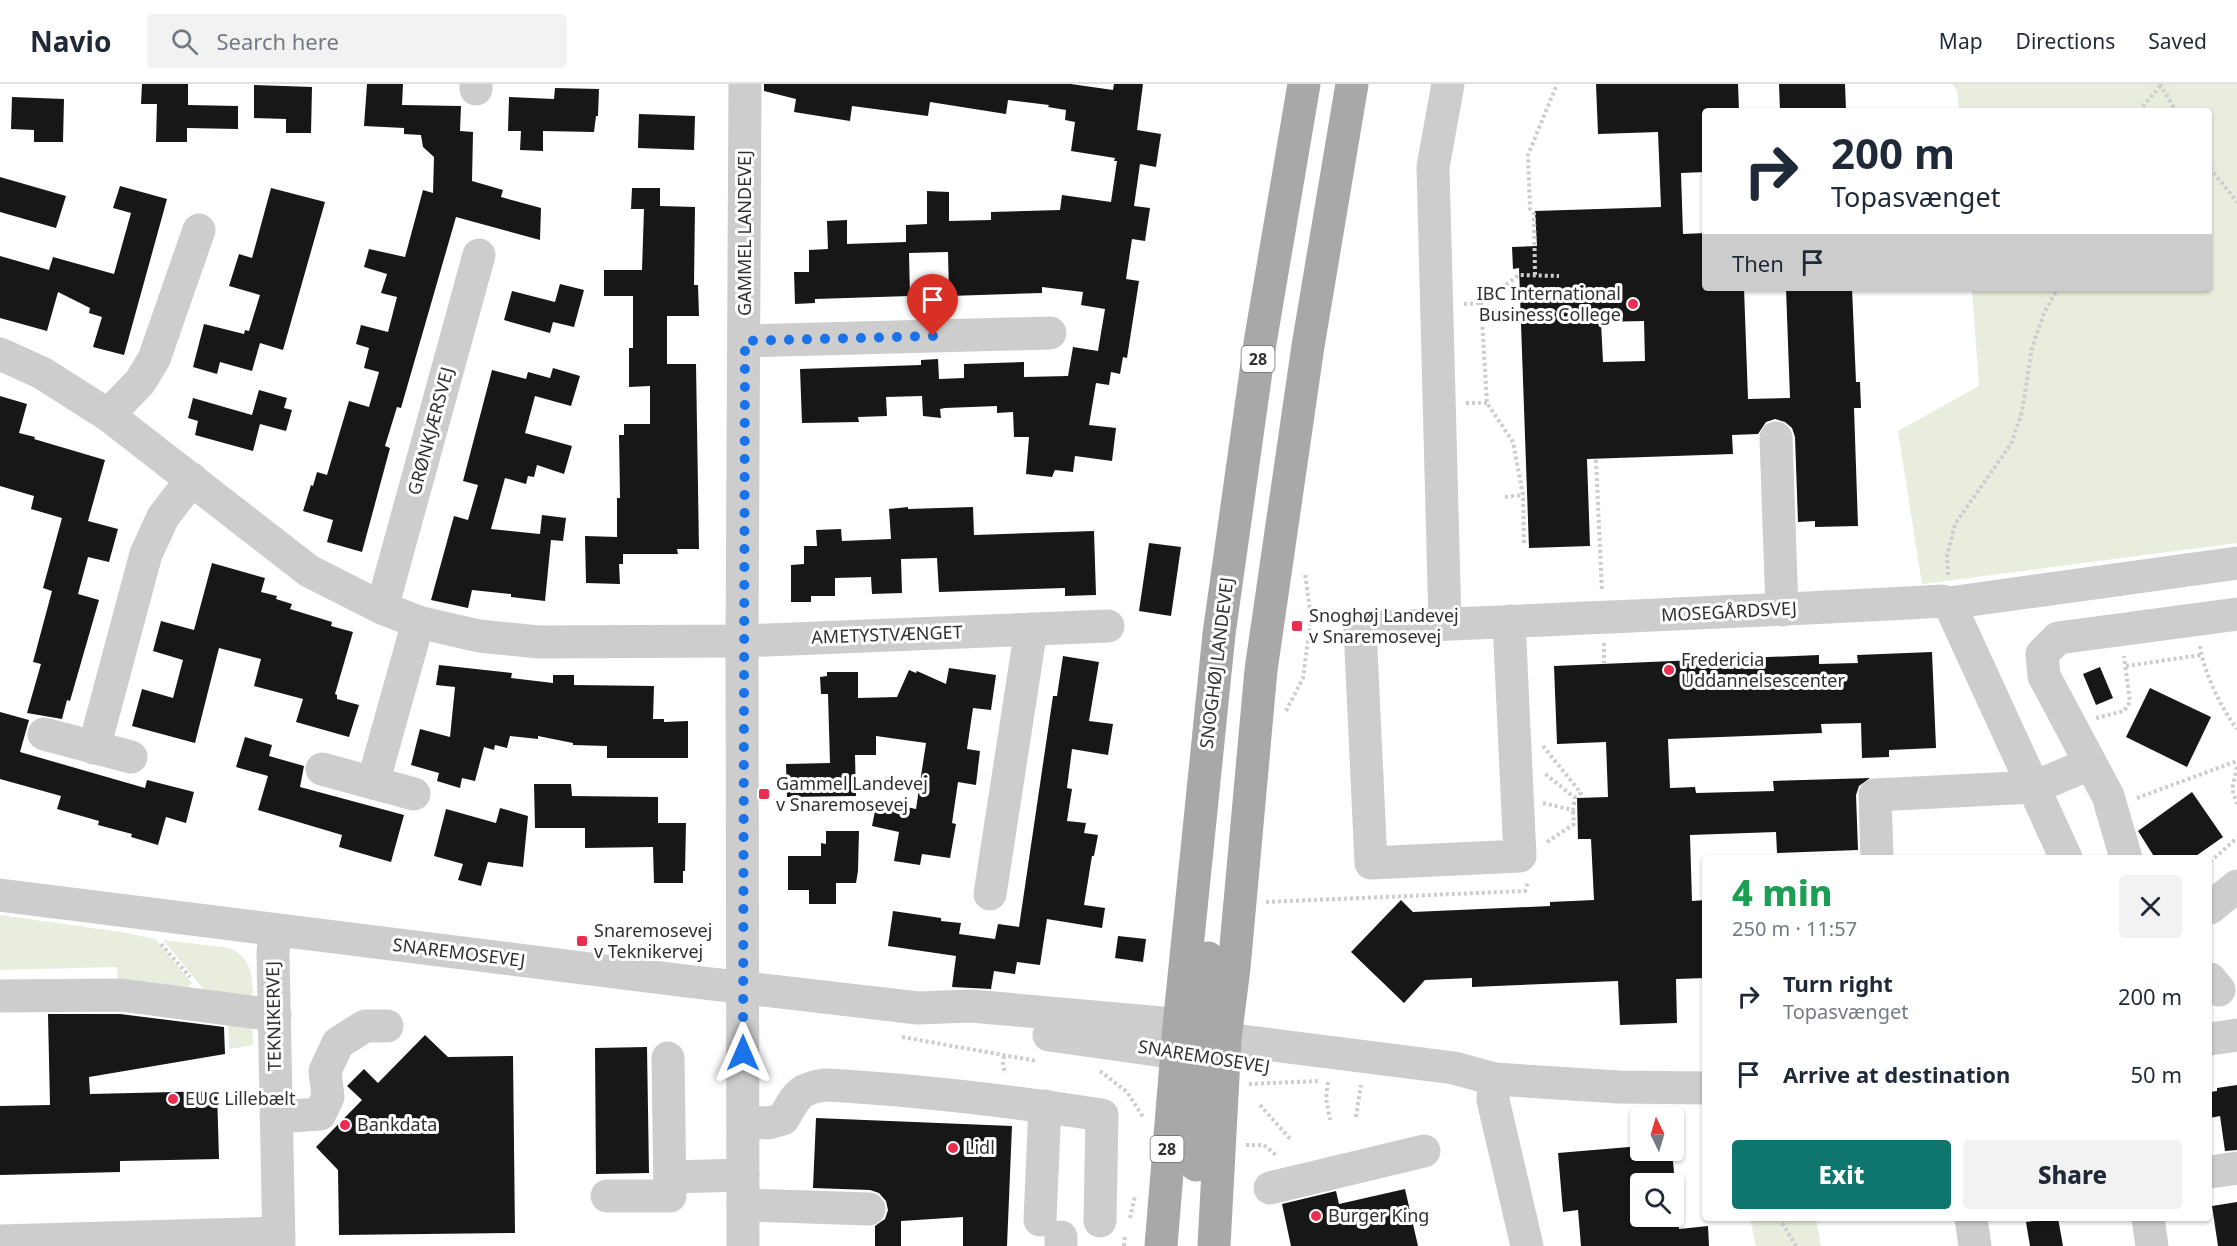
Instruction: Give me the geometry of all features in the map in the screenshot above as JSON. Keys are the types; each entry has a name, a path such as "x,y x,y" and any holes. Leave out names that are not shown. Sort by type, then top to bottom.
{"main road":[{"name":"SNOGHØJ LANDEVEJ","path":"1214,1246 1201,1044 1219,634 1260,344 1304,84"},
{"name":"SNOGHØJ LANDEVEJ","path":"1161,1246 1201,1044 1234,968 1261,670 1308,346 1352,84"},
{"path":"1192,1246 1201,1044"}],"street":[{"name":"GAMMEL LANDEVEJ","path":"743,1246 742,641 745,84"},
{"path":"1445,624 1433,167 1448,84"},
{"path":"108,416 140,382 154,359 199,230"},
{"name":"GRØNKJÆRSVEJ","path":"382,608 479,255"},
{"path":"745,341 1050,333"},
{"path":"0,354 42,373 108,416 192,478 309,571 382,608 418,621 479,636 537,642 742,641"},
{"path":"1776,438 1782,610"},
{"path":"94,748 146,554 163,517 192,478"},
{"name":"MOSEGÅRDSVEJ","path":"1526,864 1371,863 1360,628 1942,601 1949,603 2237,563"},
{"path":"1949,603 2065,855"},
{"path":"2125,855 2108,796 2044,676 2042,654 2058,638 2237,614"},
{"path":"373,783 418,621"},
{"path":"1509,621 1536,797 1526,864"},
{"name":"AMETYSTVÆNGET","path":"742,641 1108,626"},
{"path":"990,894 1031,629"},
{"path":"44,734 131,757"},
{"path":"1877,855 1875,795 2035,787 2089,764"},
{"path":"322,769 414,794"},
{"path":"2212,906 2237,886"},
{"name":"SNAREMOSEVEJ","path":"0,895 743,988 918,1008 971,1006 1201,1044 1272,1068 1466,1084 1494,1079 1618,1087 1702,1088"},
{"name":"TEKNIKERVEJ","path":"275,930 273,953 279,1239"},
{"path":"0,996 121,995 275,1015"},
{"path":"276,1117 320,1114 328,1097 325,1071 338,1043 365,1026 387,1026"},
{"path":"2212,1039 2237,1035"},
{"path":"606,1196 670,1196 668,1058"},
{"path":"1494,1079 1493,1100 1527,1246"},
{"path":"743,1122 769,1123 783,1119 798,1094 813,1087 826,1085 913,1090 1102,1115 1100,1221"},
{"path":"1045,1106 1054,1234"},
{"path":"1270,1188 1424,1151"},
{"path":"2212,1172 2237,1168"},
{"path":"670,1177 869,1209"},
{"path":"1972,1221 1976,1246"},
{"path":"2148,1221 2152,1246"},
{"path":"0,1241 161,1242 279,1239"}],"path":[{"path":"1535,275 1534,214 1530,209 1528,155 1557,84"},
{"path":"2141,108 2161,84 2174,108"},
{"path":"2212,171 2237,202"},
{"path":"1437,304 1481,303 1519,275 1559,276"},
{"path":"1949,603 1947,556 1954,524 2011,444 2022,412 2032,348 2044,313 2056,291"},
{"path":"1481,303 1487,403 1513,442 1518,456 1523,495 1524,544"},
{"path":"1596,460 1604,663"},
{"path":"1505,497 1523,495"},
{"path":"2196,620 2202,663 2230,720 2237,729"},
{"path":"2072,730 2101,716 2124,711 2130,702 2121,630"},
{"path":"2126,666 2201,655"},
{"path":"1263,903 1525,891 1526,864 1574,824 1575,798 1581,793 1539,741 1539,751"},
{"path":"2111,808 2237,761"},
{"path":"2237,767 2232,789 2237,804"},
{"path":"1573,810 1536,797 1540,769 1575,798"},
{"path":"2212,860 2237,838"},
{"path":"156,938 196,985 194,1005"},
{"path":"902,1036 1045,1062"},
{"path":"1004,1056 1005,1074"},
{"path":"1107,1071 1097,1069 1127,1092 1146,1122"},
{"path":"1328,1082 1326,1098 1330,1120"},
{"path":"1356,1117 1361,1085"},
{"path":"1260,1105 1292,1141"},
{"path":"1246,1145 1264,1145 1278,1156"},
{"path":"1781,1221 1796,1246"}],"green space":[{"path":"1952,84 2237,84 2237,543 1922,584 1898,431 1979,386 1972,291 2212,291 2212,108 1959,108 1957,90"},
{"path":"0,915 155,939 192,983 186,988 118,980 117,967 0,970"},
{"path":"163,940 230,948 237,952 249,967 253,993 250,996 205,991"},
{"path":"228,1017 252,1021 253,1045 229,1049"},
{"path":"1751,1221 1817,1221 1821,1246 1756,1246"}],"building":[{"path":"142,84 188,84 188,105 238,106 238,129 187,128 187,142 156,142 157,104 141,104"},
{"path":"367,84 403,84 402,105 461,106 460,131 473,132 472,181 503,190 501,197 541,208 540,240 456,217 401,408 397,407 385,446 390,448 362,552 327,542 333,520 303,511 317,472 327,475 349,401 369,407 379,372 364,368 369,348 356,344 361,325 388,332 397,297 381,293 387,274 364,267 369,249 405,257 423,190 433,193 434,157 423,147 421,135 404,134 404,128 364,126"},
{"path":"764,84 1071,84 1113,90 1114,84 1143,84 1137,130 1161,134 1156,167 1140,164 1134,206 1150,208 1145,241 1132,239 1126,279 1139,281 1127,358 1123,357 1120,374 1111,372 1109,385 1096,383 1089,425 1116,428 1112,461 1075,456 1073,472 1055,470 1052,477 1026,474 1029,437 1014,437 1013,412 997,413 997,406 945,408 940,409 941,418 923,416 922,396 886,397 887,416 858,417 859,422 802,423 800,369 921,365 921,360 938,359 939,379 964,378 964,364 1024,362 1024,377 1068,376 1073,347 1098,351 1105,309 1081,305 1083,292 1042,287 1042,293 949,296 948,252 909,253 910,296 815,299 815,303 795,304 794,272 809,272 809,250 828,249 827,221 847,220 847,244 906,242 906,225 927,224 927,191 949,192 949,221 991,220 991,212 1060,210 1062,195 1111,202 1117,161 1114,161 1115,158 1071,151 1075,122 1065,120 1066,110 1048,107 1049,105 1008,100 1006,114 930,102 928,116 852,106 850,121 794,112 796,99 764,91"},
{"name":"IBC International Business College","path":"1596,84 1738,84 1739,108 1702,108 1702,172 1681,173 1683,234 1702,233 1702,291 1744,291 1748,399 1790,398 1786,291 1852,291 1856,382 1860,382 1861,408 1854,408 1858,526 1815,527 1815,521 1798,522 1795,437 1792,428 1785,422 1775,419 1766,422 1758,434 1732,435 1733,454 1587,459 1590,546 1529,548 1519,268 1513,269 1512,247 1537,246 1535,211 1661,207 1658,132 1598,134","holes":["1644,321 1645,361 1603,362 1601,322"]},
{"path":"1779,84 1845,84 1846,108 1780,108"},
{"path":"254,85 312,87 311,133 286,133 286,119 254,118"},
{"path":"555,88 599,89 598,116 596,116 594,132 543,131 543,151 520,150 521,131 508,131 509,97 554,99"},
{"path":"12,97 64,99 63,142 34,142 34,130 11,129"},
{"path":"639,114 695,116 694,150 638,148"},
{"path":"0,177 66,196 56,228 0,212"},
{"path":"120,186 167,199 124,355 93,347 102,317 89,313 90,308 58,292 47,331 0,318 0,256 49,270 53,257 114,274 131,213 113,208"},
{"path":"271,188 325,202 283,350 260,343 252,371 220,362 217,374 193,367 204,324 244,334 245,330 249,331 260,295 229,286 239,254 252,258"},
{"path":"632,188 660,188 660,206 695,207 694,285 698,285 699,316 667,316 667,364 696,364 699,549 677,549 678,554 623,554 623,564 619,564 620,584 586,583 585,536 617,537 617,498 620,498 619,435 624,435 624,424 650,424 650,386 629,387 629,348 633,348 633,296 604,296 604,270 642,270 644,209 631,209"},
{"path":"560,284 584,290 574,327 553,322 550,333 504,320 512,291 555,302"},
{"path":"553,368 580,376 571,406 535,396 525,433 572,446 564,474 537,465 534,477 528,476 526,484 505,478 491,529 540,534 542,515 566,518 563,541 551,540 545,601 511,597 511,594 472,590 468,608 431,600 454,516 468,520 478,485 463,481 492,370 526,379 528,372 550,378"},
{"path":"259,390 287,398 284,408 292,410 286,431 260,424 253,451 195,435 198,421 188,418 193,398 252,415"},
{"path":"0,396 27,404 19,433 105,460 88,521 118,529 109,562 88,557 78,594 99,600 70,701 67,700 62,719 27,713 41,664 33,662 52,591 43,588 62,518 31,509 34,496 0,486"},
{"path":"908,507 908,509 973,507 974,535 1094,531 1096,595 1065,596 1065,588 939,592 937,558 901,559 902,593 872,594 871,577 835,578 835,596 811,596 811,602 791,602 791,565 804,564 804,546 817,546 816,530 841,529 842,541 891,539 889,509"},
{"path":"1149,543 1181,547 1171,616 1139,611"},
{"path":"212,563 265,578 261,592 277,596 276,599 292,604 290,609 332,622 331,626 353,632 335,694 337,699 359,705 349,737 296,722 303,699 254,686 261,659 219,648 195,743 132,726 142,689 173,698 183,660 153,651 161,621 194,630"},
{"path":"1932,652 1936,748 1889,750 1889,757 1862,758 1861,723 1821,724 1822,733 1668,739 1670,788 1695,787 1696,793 1774,791 1773,781 1870,778 1859,786 1856,795 1858,850 1777,853 1776,832 1690,835 1692,901 1702,900 1702,978 1676,979 1677,1023 1620,1025 1618,981 1472,987 1472,978 1425,980 1404,1003 1351,952 1401,900 1413,912 1550,906 1550,902 1594,900 1591,839 1578,839 1577,798 1608,797 1606,742 1557,744 1554,666 1819,655 1819,664 1858,663 1857,655"},
{"path":"1063,656 1099,662 1089,721 1113,724 1108,755 1072,749 1067,788 1072,789 1067,821 1086,823 1084,833 1098,835 1084,905 1105,908 1102,928 1047,919 1040,965 1017,962 1015,974 994,971 991,989 952,987 956,956 888,946 893,911 961,923 959,934 995,939 998,924 1019,927 1053,696 1057,696"},
{"path":"439,665 512,673 511,678 553,683 553,675 574,675 574,685 654,686 653,719 664,719 664,722 688,721 688,758 607,758 607,746 573,745 573,743 538,736 538,739 510,736 507,748 495,745 494,750 484,747 475,781 462,778 460,788 437,781 439,773 411,765 420,729 450,737 455,687 436,685"},
{"path":"2100,667 2113,698 2096,705 2083,674"},
{"path":"949,668 996,675 991,710 973,708 967,749 980,751 976,785 958,782 952,823 956,824 950,858 922,854 920,865 894,861 899,832 872,826 877,801 916,809 926,743 876,736 876,755 855,755 856,796 787,797 786,764 830,763 828,694 821,694 820,677 827,676 827,672 858,672 858,698 897,697 909,670 916,673 917,671 946,684"},
{"path":"2150,688 2211,717 2187,767 2126,737"},
{"path":"0,712 29,720 20,752 145,788 147,780 194,792 186,823 166,817 158,845 131,837 132,834 98,825 99,821 57,809 61,796 0,779"},
{"path":"245,737 272,745 269,756 304,766 300,787 404,815 391,862 339,847 342,835 258,810 268,776 236,767"},
{"path":"534,784 571,784 572,796 658,797 658,823 686,823 683,883 654,883 653,847 585,848 585,828 535,828"},
{"path":"2192,792 2223,837 2197,855 2153,855 2138,831"},
{"path":"500,808 528,816 523,867 488,862 481,886 458,880 463,864 434,856 446,809 496,823"},
{"path":"826,831 859,831 856,883 836,883 836,904 809,904 809,890 788,890 788,856 821,856 821,843 826,844"},
{"path":"1118,936 1146,939 1143,962 1115,958"},
{"name":"EUC Lillebælt","path":"48,1014 120,1014 224,1027 225,1054 89,1077 90,1094 217,1091 219,1159 120,1161 120,1172 0,1175 0,1106 50,1105"},
{"path":"425,1035 448,1057 513,1056 515,1233 339,1235 338,1170 316,1147 362,1100 347,1086 364,1069 378,1083"},
{"path":"647,1047 649,1173 596,1174 595,1048"},
{"path":"2237,1085 2237,1150 2225,1151 2220,1116 2212,1118 2212,1092 2217,1091 2217,1088"},
{"path":"816,1118 1012,1126 1007,1246 963,1246 963,1217 901,1221 901,1246 875,1246 875,1226 885,1219 888,1210 886,1201 879,1193 870,1190 813,1188"},
{"path":"1630,1147 1630,1161 1673,1161 1674,1173 1630,1173 1630,1227 1679,1227 1679,1229 1708,1226 1709,1246 1581,1246 1578,1210 1563,1212 1558,1153"},
{"path":"1405,1189 1418,1246 1291,1246 1282,1204 1336,1191 1339,1204"},
{"path":"2237,1202 2237,1246 2218,1246 2212,1206"},
{"path":"2059,1221 2063,1246 2030,1246 2026,1222"}],"place":[{"name":"IBC International Business College","path":"1633,304"},
{"name":"Snoghøj Landevej v Snaremosevej","path":"1297,626"},
{"name":"Fredericia Uddannelsescenter","path":"1669,670"},
{"name":"Gammel Landevej v Snaremosevej","path":"764,794"},
{"name":"Snaremosevej v Teknikervej","path":"582,941"},
{"name":"EUC Lillebælt","path":"173,1099"},
{"name":"Bankdata","path":"345,1125"},
{"name":"Lidl","path":"953,1148"},
{"name":"Burger King","path":"1316,1216"}],"route":[{"path":"743,1053 742,641 745,341 933,336"}]}
